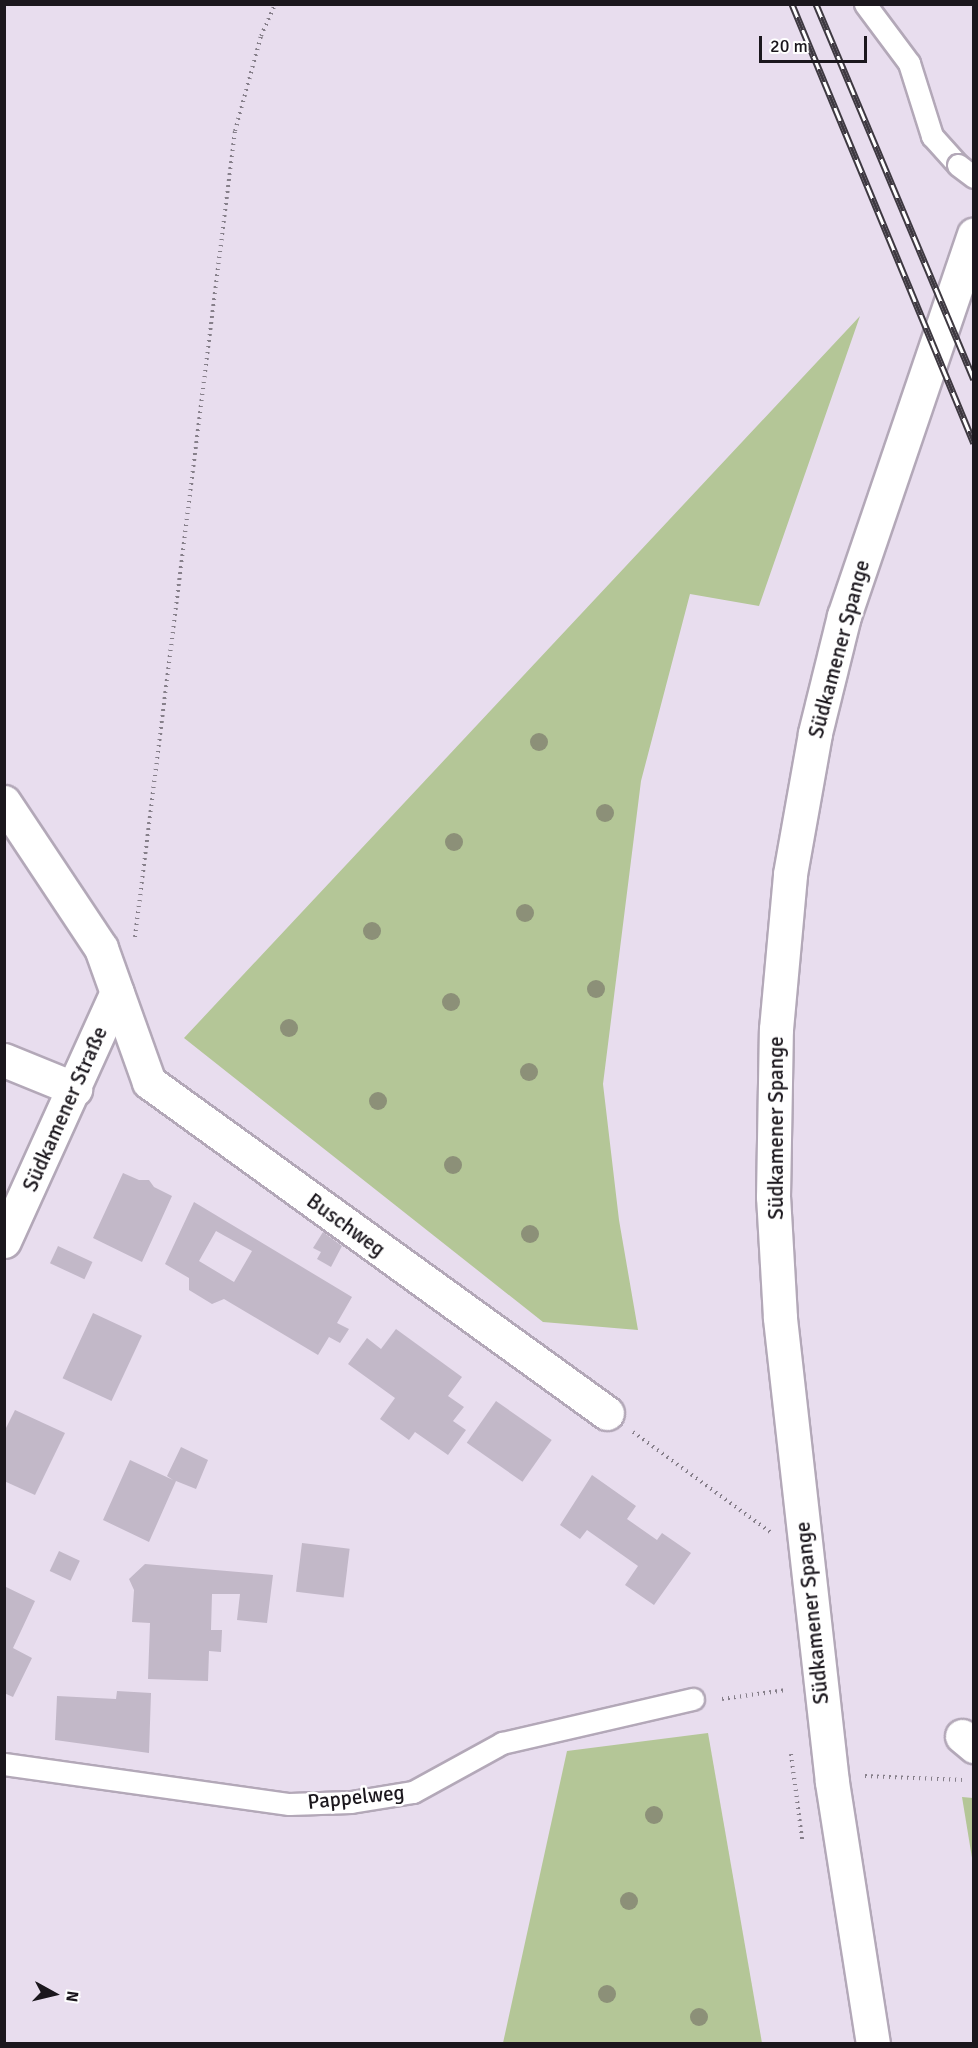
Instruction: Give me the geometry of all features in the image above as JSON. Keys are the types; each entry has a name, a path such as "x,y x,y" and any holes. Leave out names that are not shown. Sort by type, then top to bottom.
{"street":[{"name":"Südkamener Spange","path":"873,2043 832,1782 780,1317 773,1197 776,1029 789,885 816,734 844,616 974,235"},
{"name":"Buschweg","path":"4,802 101,948 149,1082 607,1413"},
{"name":"Südkamener Straße","path":"4,1241 75,1089 121,1000"},
{"path":"4,1060 75,1089"}],"lane":[{"path":"865,4 909,63 932,136 966,171"},
{"name":"Pappelweg","path":"4,1764 289,1804 351,1802 413,1792 502,1743 693,1699"}],"path":[{"path":"134,940 236,131 261,36 275,4"},
{"path":"607,1413 772,1535"},
{"path":"693,1699 713,1700 787,1689"},
{"path":"793,1787 872,1775 974,1781"}],"green space":[{"path":"860,316 759,606 690,594 641,781 603,1084 619,1220 638,1330 543,1322 184,1038"},
{"path":"708,1733 762,2043 503,2043 567,1751"},
{"path":"962,1797 973,1798 973,1864"}],"building":[{"path":"123,1173 139,1180 149,1180 154,1187 172,1196 142,1262 93,1238"},
{"path":"194,1202 352,1297 337,1323 349,1329 340,1343 329,1337 318,1355 224,1299 212,1304 189,1290 189,1278 165,1264","holes":["216,1231 252,1251 234,1282 199,1261"]},
{"path":"323,1232 342,1246 331,1267 317,1259 321,1252 313,1248"},
{"path":"58,1246 92,1262 84,1279 50,1263"},
{"path":"93,1313 142,1336 112,1401 63,1378"},
{"path":"396,1329 462,1377 448,1396 464,1407 453,1421 466,1430 448,1455 415,1432 409,1440 380,1419 395,1398 348,1364 367,1338 381,1349"},
{"path":"496,1401 552,1440 522,1482 467,1443"},
{"path":"15,1410 65,1433 35,1495 4,1481 4,1432"},
{"path":"181,1447 208,1460 196,1489 176,1481 149,1542 103,1520 130,1460 173,1480 167,1476"},
{"path":"592,1475 636,1506 627,1519 657,1540 662,1533 691,1553 654,1605 625,1585 638,1566 587,1530 580,1539 560,1525"},
{"path":"302,1543 350,1549 344,1597 296,1592"},
{"path":"59,1551 80,1561 71,1581 50,1571"},
{"path":"145,1564 273,1575 267,1623 237,1620 240,1594 212,1594 211,1630 222,1630 221,1652 209,1651 208,1681 148,1679 150,1623 132,1622 134,1590 129,1579"},
{"path":"4,1586 35,1601 13,1648 32,1658 13,1697 4,1693"},
{"path":"117,1691 151,1693 149,1753 55,1740 57,1696 116,1699"}],"railway":[{"path":"792,4 974,443"},
{"path":"816,4 974,379"}]}
